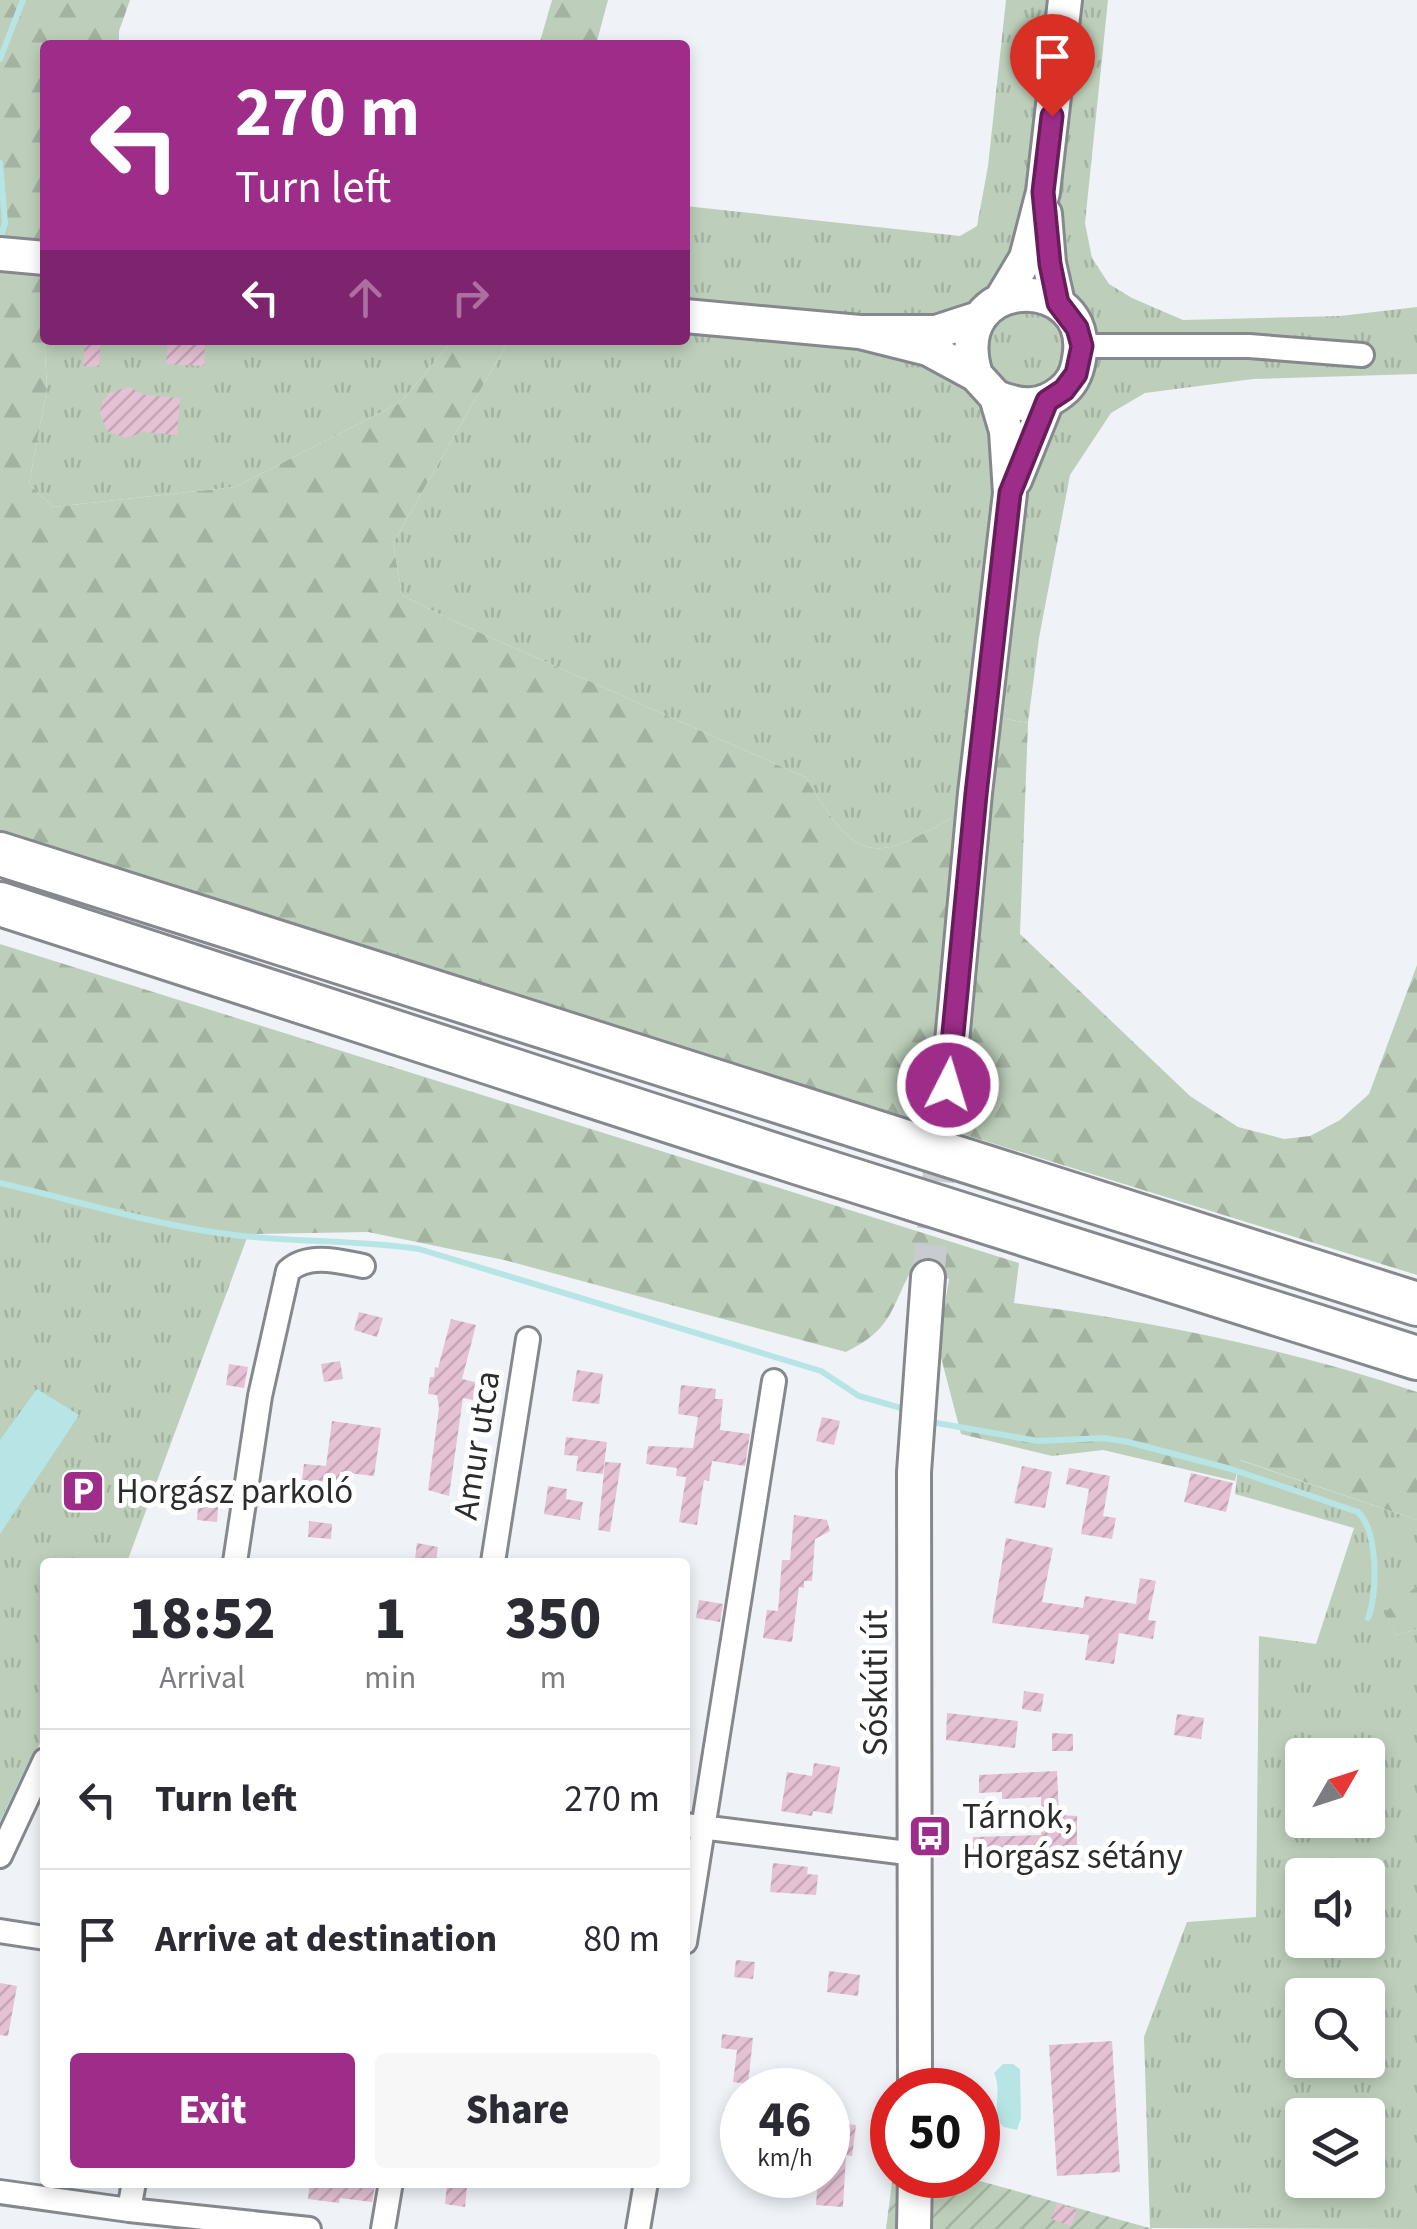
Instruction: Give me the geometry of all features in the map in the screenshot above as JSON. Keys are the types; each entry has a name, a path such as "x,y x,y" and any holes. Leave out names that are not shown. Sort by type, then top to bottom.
{"highway":[{"path":"0,854 1417,1304"},
{"path":"0,904 1417,1358"}],"main road":[{"path":"948,1085 1010,493 1006,431 970,356 971,336 1026,258 1043,192 1065,0"},
{"path":"860,332 928,349 986,386 1027,406 1047,401 1064,390 1076,374 1082,346 1077,328 1058,303 1043,192"},
{"path":"0,254 40,258"},
{"path":"690,316 860,332 936,332 1021,293 1040,295 1058,303"},
{"path":"1010,493 1047,401"},
{"name":"Sóskúti út","path":"916,2068 914,1472 928,1277"},
{"path":"914,2198 914,2229"}],"street":[{"path":"1082,346 1249,346 1362,355"},
{"path":"236,1558 260,1396 288,1271 316,1260 362,1266"},
{"name":"Amur utca","path":"493,1558 528,1338"},
{"path":"690,1878 694,1826 774,1381"},
{"path":"0,1856 40,1771"},
{"path":"694,1826 915,1854"},
{"path":"0,1931 40,1937"},
{"path":"129,2210 133,2188"},
{"path":"383,2229 389,2188"},
{"path":"638,2229 645,2188"},
{"path":"0,2192 309,2229"}],"green space":[{"path":"0,0 130,0 119,40 40,40 40,345 45,345 47,389 29,484 53,507 235,487 401,402 449,345 506,345 393,543 402,595 805,777 838,826 867,847 903,843 956,815 978,714 1028,723 1020,934 1190,1096 1238,1127 1284,1139 1310,1136 1340,1120 1369,1094 1417,965 1417,1275 502,991 0,830"},
{"path":"552,0 608,0 597,40 540,40"},
{"path":"1006,0 1108,0 1085,223 1092,258 1109,284 1183,320 1340,316 1417,307 1417,374 1253,379 1145,393 1111,413 1070,475 1039,638 1028,723 978,714 956,815 903,843 867,847 838,826 805,777 402,595 393,543 506,345 690,345 690,207 960,236 977,226 988,166"},
{"path":"45,345 449,345 401,402 235,487 53,507 29,484 47,389"},
{"path":"0,944 1019,1263 1014,1303 1218,1338 1318,1362 1417,1392 1417,1520 1240,1460 1235,1481 1103,1450 1052,1456 961,1434 938,1346 949,1279 913,1267 882,1326 846,1352 504,1260 368,1232 248,1234 0,1184"},
{"path":"0,1112 258,1208 128,1558 40,1558 40,1744 0,1828"},
{"path":"1239,1460 1417,1520 1417,1586 1385,1614 1396,1635 1417,1629 1417,2229 1150,2228 1144,2037 1187,1922 1256,1917 1259,1636 1316,1644 1354,1528 1235,1494"},
{"path":"1417,1586 1417,1629 1396,1635 1384,1613"},
{"path":"1000,2187 1153,2229 886,2229 890,2198 1000,2198"}],"water":[{"path":"37,1389 79,1415 0,1534 0,1440"},
{"path":"1013,2064 1020,2069 1021,2118 1017,2130 1000,2124 999,2068"}],"building":[{"path":"85,345 100,345 99,367 83,366"},
{"path":"168,345 205,345 204,366 166,364"},
{"path":"129,387 144,395 180,398 177,435 144,432 125,438 107,431 100,413 102,402 109,393"},
{"path":"359,1312 383,1318 377,1337 354,1330"},
{"path":"451,1319 476,1325 462,1379 475,1382 473,1400 463,1398 449,1496 428,1490 439,1408 437,1395 428,1394 430,1377 438,1368"},
{"path":"340,1361 343,1379 324,1382 321,1364"},
{"path":"229,1364 248,1367 244,1388 226,1385"},
{"path":"577,1370 603,1374 599,1404 572,1401"},
{"path":"681,1385 716,1389 715,1399 723,1399 720,1430 750,1434 745,1466 712,1461 709,1481 704,1480 697,1525 679,1522 686,1477 676,1476 677,1468 646,1464 648,1446 693,1448 698,1417 678,1414"},
{"path":"822,1417 840,1421 834,1445 816,1441"},
{"path":"332,1421 381,1428 374,1476 340,1472 338,1488 326,1491 325,1503 309,1501 310,1489 301,1488 304,1464 326,1466"},
{"path":"566,1437 607,1442 603,1474 576,1471 578,1456 564,1455"},
{"path":"605,1462 621,1463 610,1532 598,1530"},
{"path":"1022,1466 1052,1472 1045,1508 1014,1503"},
{"path":"1069,1468 1110,1476 1103,1516 1116,1518 1112,1539 1081,1534 1089,1489 1066,1484"},
{"path":"1191,1473 1233,1483 1226,1512 1184,1502"},
{"path":"548,1486 567,1489 566,1499 583,1502 580,1520 544,1514"},
{"path":"199,1494 219,1496 217,1522 197,1520"},
{"path":"794,1515 827,1520 830,1531 815,1539 812,1581 804,1581 804,1588 799,1587 792,1642 763,1638 767,1610 778,1611 782,1560 790,1560"},
{"path":"309,1521 332,1524 331,1539 308,1537"},
{"path":"1006,1538 1053,1548 1042,1602 1083,1608 1085,1596 1136,1604 1140,1578 1156,1581 1148,1620 1156,1621 1153,1639 1119,1633 1114,1664 1085,1660 1089,1635 992,1623"},
{"path":"417,1543 438,1547 437,1558 415,1558"},
{"path":"699,1600 723,1604 720,1622 696,1618"},
{"path":"1024,1691 1044,1694 1041,1712 1022,1709"},
{"path":"947,1713 1018,1721 1015,1748 946,1740"},
{"path":"1177,1714 1204,1718 1201,1739 1174,1735"},
{"path":"1052,1733 1073,1734 1073,1751 1052,1751"},
{"path":"814,1763 840,1767 832,1814 813,1811 812,1816 781,1811 787,1772 812,1776"},
{"path":"1057,1771 1059,1815 1077,1816 1077,1861 1043,1861 1043,1866 973,1865 973,1837 1041,1835 1041,1797 1002,1799 1002,1792 979,1793 979,1775"},
{"path":"773,1863 808,1867 807,1874 818,1875 816,1895 770,1892"},
{"path":"736,1960 755,1962 753,1979 734,1977"},
{"path":"829,1971 860,1975 858,1996 827,1992"},
{"path":"0,1983 17,1986 8,2036 0,2035"},
{"path":"722,2034 753,2038 750,2068 735,2068 737,2050 721,2048"},
{"path":"1112,2041 1120,2172 1057,2176 1049,2045"},
{"path":"850,2124 856,2125 850,2156"},
{"path":"309,2188 375,2188 372,2202 308,2199"},
{"path":"447,2188 467,2188 465,2207 445,2204"},
{"path":"816,2198 844,2198 843,2207 816,2205"},
{"path":"1057,2203 1077,2210 1071,2226 1051,2219"}],"waterway":[{"path":"0,59 23,0"},
{"path":"0,163 5,223 0,239"},
{"path":"0,1183 219,1233 419,1249 821,1371 859,1396 901,1408"},
{"path":"937,1423 1038,1441 1104,1438 1128,1442 1231,1469 1358,1512 1373,1547 1373,1594 1368,1618"},
{"path":"0,1828 31,1763"}],"tunnel":[{"path":"928,1277 948,1085"}],"place":[{"name":"Horgász parkoló","path":"83,1491"},
{"name":"Tárnok, Horgász sétány","path":"930,1836"}],"route":[{"path":"948,1085 1010,493 1047,401 1064,390 1076,374 1082,346 1077,328 1058,303 1050,264 1043,192 1052,116"}]}
